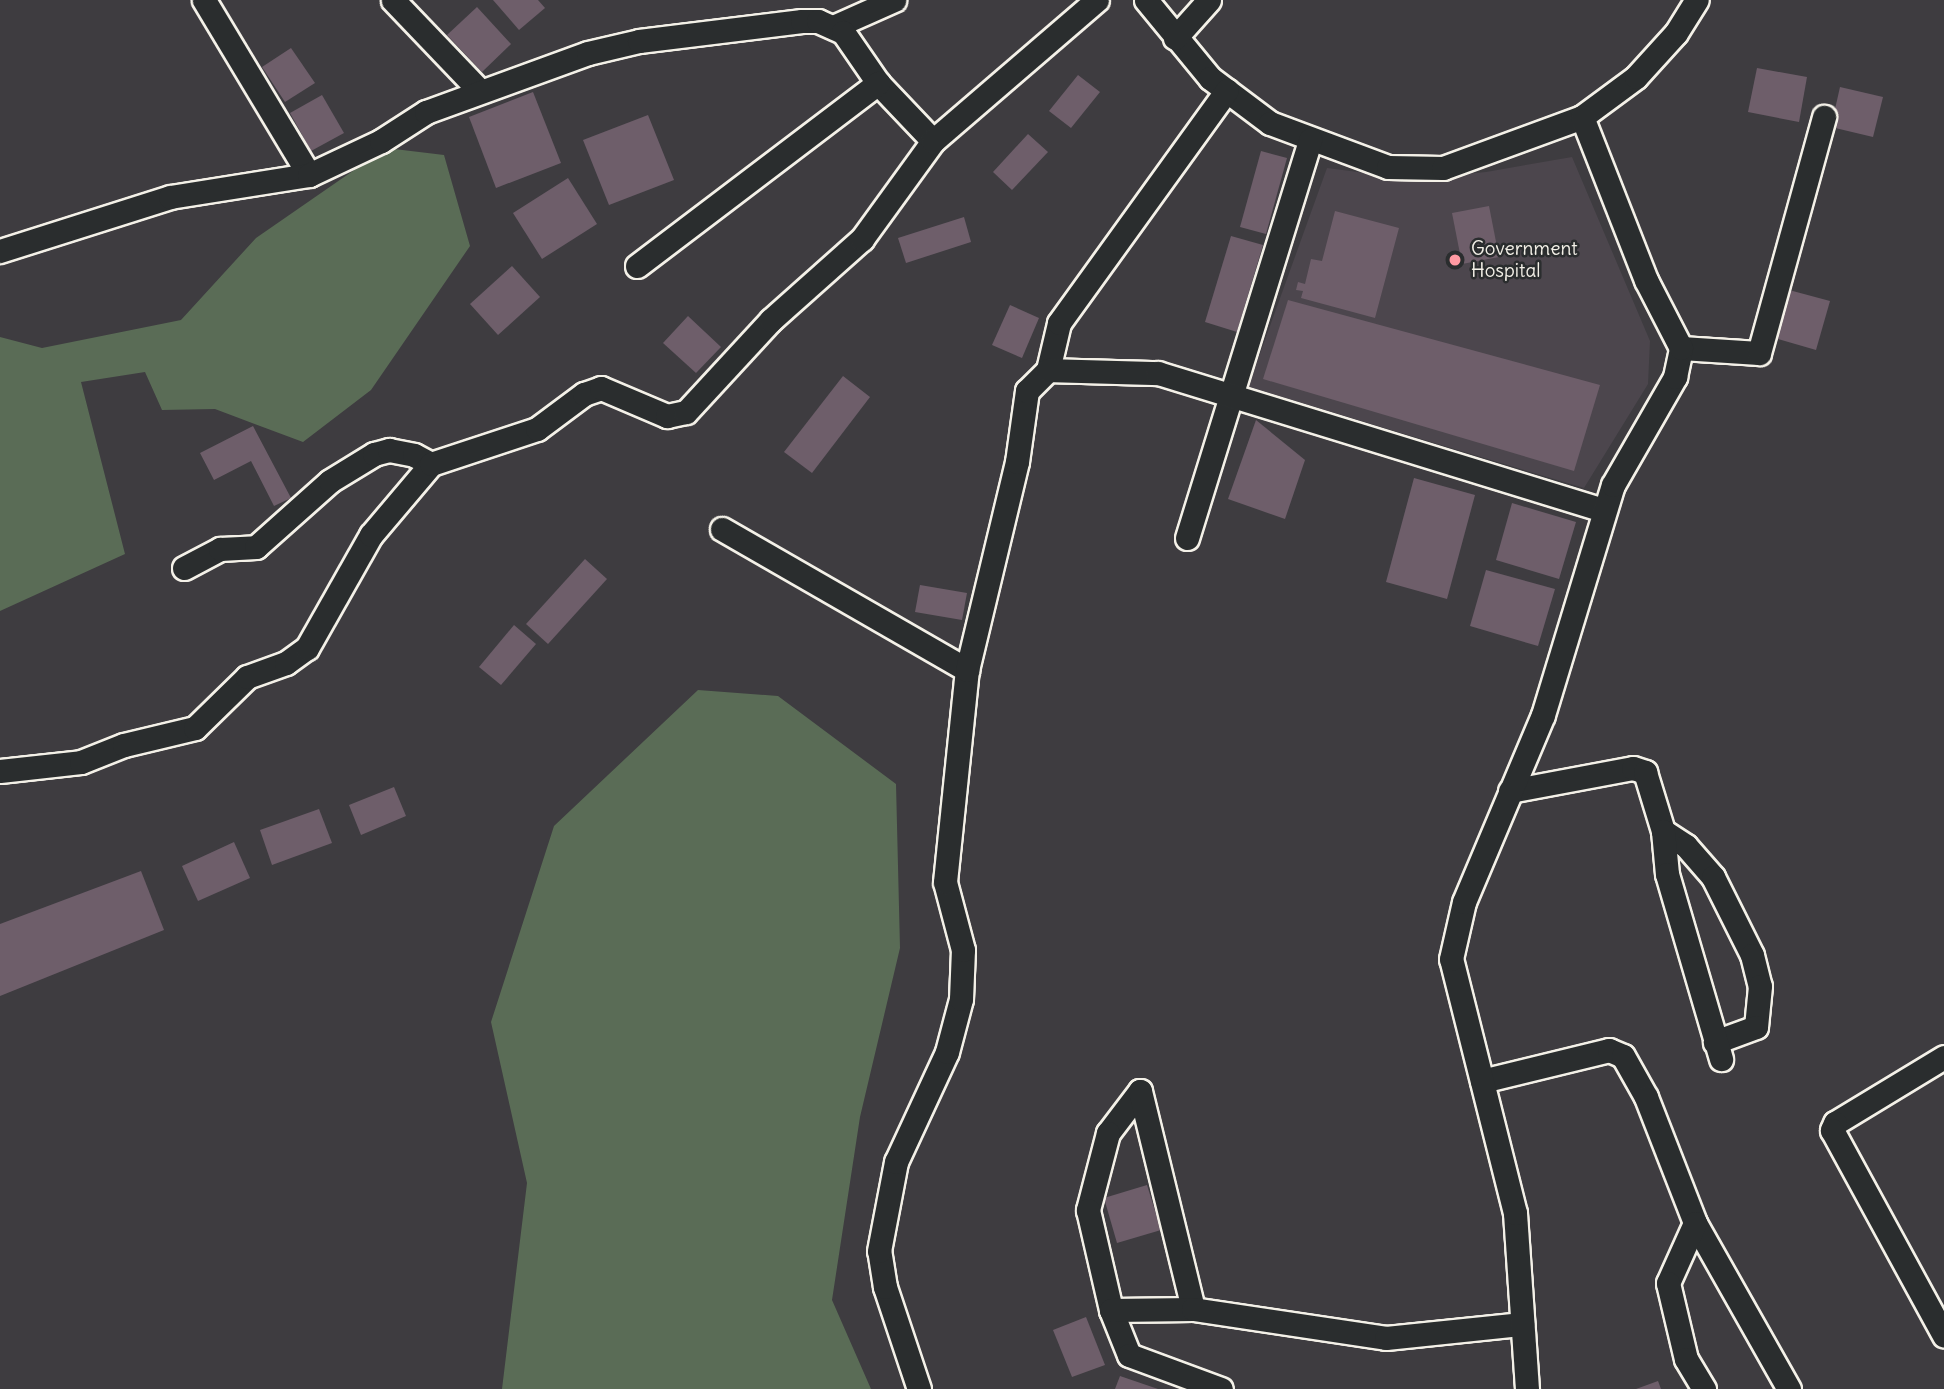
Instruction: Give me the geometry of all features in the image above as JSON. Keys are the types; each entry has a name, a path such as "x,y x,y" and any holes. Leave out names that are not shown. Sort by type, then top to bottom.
{"street":[{"path":"204,0 309,175"},
{"path":"393,0 479,90"},
{"path":"834,27 894,0"},
{"path":"0,771 81,762 124,745 195,727 247,677 286,663 307,648 371,535 431,464 537,429 584,394 601,388 667,416 686,412 771,320 862,239 933,141 1097,0"},
{"path":"1146,0 1175,38 1227,90 1270,123 1388,167 1443,168 1582,117 1636,77 1676,33 1697,0"},
{"path":"1175,38 1209,0"},
{"path":"0,251 170,197 309,175 381,141 426,112 479,90 639,41 802,21 818,20 843,32 878,83 933,141"},
{"path":"637,267 878,83"},
{"path":"919,1389 885,1287 878,1251 896,1162 947,1052 961,999 963,950 945,882 967,670 1017,462 1027,391 1048,370 1059,323 1227,90"},
{"path":"1527,1389 1515,1213 1451,959 1464,902 1543,715 1613,485 1675,377 1681,348 1646,280 1582,117"},
{"path":"1681,348 1759,353 1824,117"},
{"path":"1187,538 1310,140"},
{"path":"1048,370 1158,373 1604,510"},
{"path":"184,568 220,549 256,547 330,481 374,454 401,453 431,464"},
{"path":"722,529 967,670"},
{"path":"1510,790 1639,769 1645,772 1663,831 1667,874 1718,1050 1756,1027 1760,986 1745,934 1713,877 1686,846 1663,831"},
{"path":"1482,1081 1609,1050 1623,1056 1646,1097 1695,1223 1789,1389"},
{"path":"1944,1057 1835,1123 1832,1130 1944,1335"},
{"path":"1193,1309 1140,1091 1108,1133 1088,1210 1111,1310 1129,1355 1221,1389"},
{"path":"1695,1223 1668,1283 1686,1359 1704,1389"},
{"path":"1111,1310 1193,1309 1386,1338 1522,1324"}],"shaded area":[{"name":"Government Hospital","path":"1572,157 1650,341 1648,384 1584,488 1248,387 1327,168 1412,179 1486,172"}],"green space":[{"path":"386,148 444,155 470,246 371,390 303,442 215,409 162,410 145,372 81,382 125,554 0,611 0,337 42,348 181,320 256,238"},
{"path":"698,690 778,696 896,784 900,948 860,1117 832,1300 871,1389 502,1389 527,1183 491,1022 554,826"}],"building":[{"path":"493,0 538,0 545,8 519,30"},
{"path":"477,7 511,44 482,72 447,35"},
{"path":"291,48 315,83 285,102 262,67"},
{"path":"1757,68 1807,77 1799,122 1748,112"},
{"path":"1078,75 1100,92 1071,128 1049,111"},
{"path":"1840,87 1883,97 1873,137 1831,127"},
{"path":"533,92 561,163 496,188 469,117"},
{"path":"322,95 344,133 311,151 290,113"},
{"path":"648,115 674,180 609,205 583,140"},
{"path":"1028,134 1048,152 1012,190 993,172"},
{"path":"1261,151 1287,158 1266,234 1240,227"},
{"path":"568,178 597,224 542,259 513,213"},
{"path":"1489,206 1499,257 1462,264 1452,213"},
{"path":"1335,211 1399,228 1375,318 1301,298 1303,291 1296,290 1298,282 1305,284 1311,259 1322,261"},
{"path":"964,217 971,242 906,263 898,238"},
{"path":"1231,236 1263,245 1237,332 1205,322"},
{"path":"512,266 540,297 498,335 470,304"},
{"path":"1789,290 1830,301 1816,350 1775,338"},
{"path":"1288,300 1600,385 1574,471 1263,379"},
{"path":"1010,305 1039,318 1022,358 992,345"},
{"path":"688,316 721,347 696,373 663,343"},
{"path":"843,376 870,397 812,473 784,452"},
{"path":"1256,420 1305,460 1285,519 1228,499"},
{"path":"253,426 291,498 274,506 251,461 214,480 200,453"},
{"path":"1414,478 1475,495 1447,599 1386,582"},
{"path":"1512,503 1576,522 1559,579 1496,560"},
{"path":"585,559 607,579 548,644 526,624"},
{"path":"1486,570 1555,589 1538,646 1470,626"},
{"path":"920,585 967,593 962,620 915,612"},
{"path":"514,625 536,644 501,685 479,667"},
{"path":"394,787 406,816 361,835 349,805"},
{"path":"319,809 332,843 272,865 260,830"},
{"path":"234,842 250,878 198,901 182,866"},
{"path":"141,871 164,930 0,996 0,924"},
{"path":"1147,1185 1161,1230 1117,1243 1104,1198"},
{"path":"1086,1317 1105,1365 1072,1377 1053,1330"},
{"path":"1120,1376 1158,1389 1115,1389"},
{"path":"1658,1381 1661,1389 1636,1389"}],"place":[{"name":"Government Hospital","path":"1455,260"}]}
